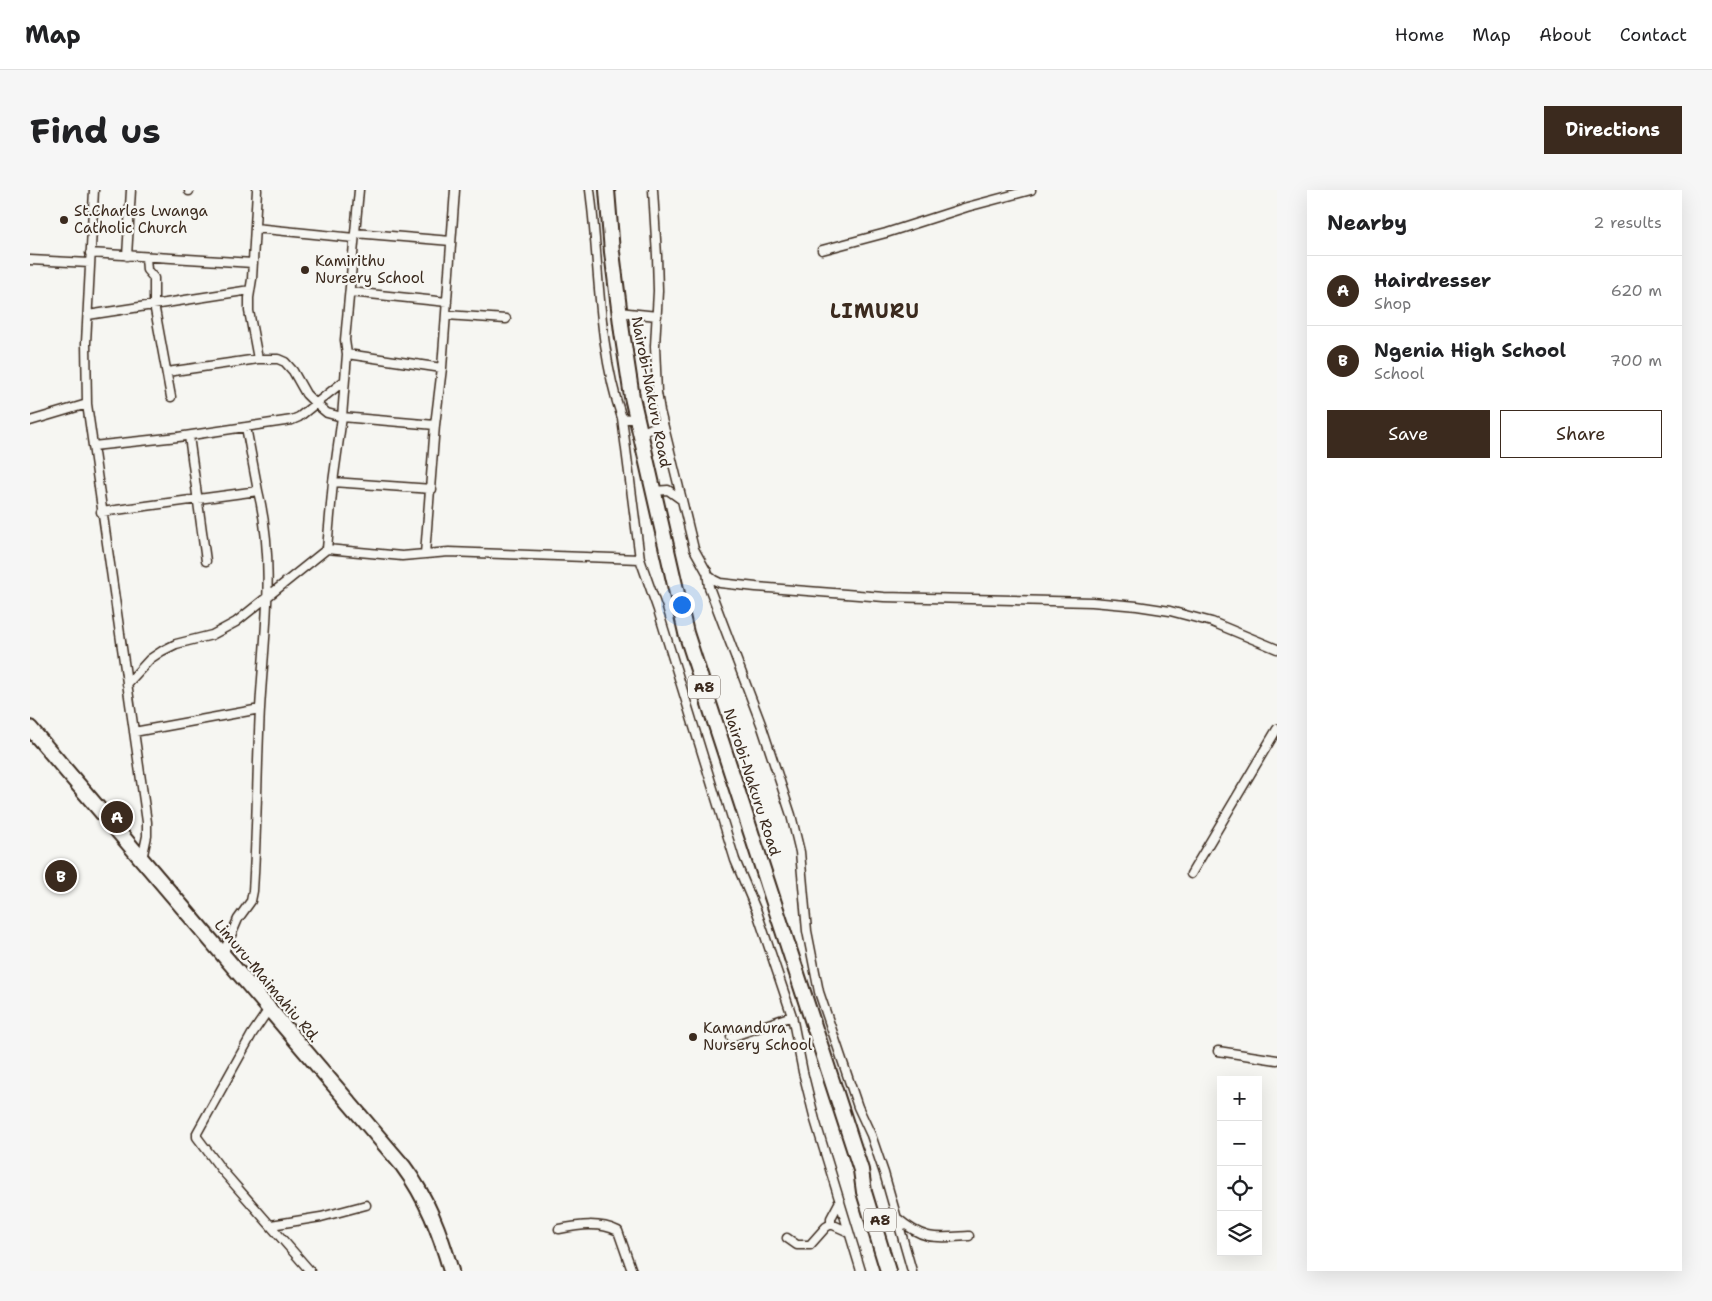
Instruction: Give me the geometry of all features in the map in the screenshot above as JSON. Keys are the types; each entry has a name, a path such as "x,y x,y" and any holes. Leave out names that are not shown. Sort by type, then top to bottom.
{"highway":[{"name":"Nairobi-Nakuru Road","path":"607,190 619,312 632,397 686,633 861,1170 871,1189 896,1271"},
{"name":"Limuru-Maimahiu Rd.","path":"30,728 415,1182 438,1230 451,1271"},
{"name":"Nairobi-Nakuru Road","path":"861,1170 864,1192 888,1271"}],"street":[{"path":"94,190 85,373 87,404 147,822 147,836 142,859"},
{"path":"127,256 131,190"},
{"path":"257,190 249,311 258,359"},
{"path":"327,549 333,482 342,417 347,354 345,340 359,190"},
{"path":"425,554 432,489 435,425 442,368 455,190"},
{"path":"590,190 594,218 600,303 607,354 622,418 640,559 658,610 735,860 757,912 792,1016 803,1072 861,1271"},
{"path":"653,190 658,256 655,333 657,393 694,548 714,580 720,583 764,588 884,597 1092,602 1136,606 1170,611 1212,622 1277,648"},
{"path":"822,250 1031,190"},
{"path":"255,228 451,241"},
{"path":"90,253 253,263"},
{"path":"146,257 147,270 154,278 154,304 171,397"},
{"path":"30,260 90,263"},
{"path":"88,316 250,290"},
{"path":"350,292 447,302"},
{"path":"619,312 656,316"},
{"path":"446,315 506,319"},
{"path":"347,354 442,368"},
{"path":"167,372 258,359 278,359 285,362 293,371 306,394 327,414 435,425"},
{"path":"94,446 189,436 292,420 299,417 344,382"},
{"path":"30,421 87,404"},
{"path":"622,418 639,426 663,423"},
{"path":"223,954 238,919 251,901 254,891 260,709 268,597 267,537 246,427"},
{"path":"189,436 206,562"},
{"path":"333,482 432,489"},
{"path":"654,491 668,490 682,500"},
{"path":"101,512 258,491"},
{"path":"127,684 150,659 162,651 176,644 222,631 236,622 327,549 392,556 449,552 640,559"},
{"path":"707,571 709,587 761,724 791,815 800,852 807,931 819,992 858,1107 870,1135 912,1271"},
{"path":"134,732 260,709"},
{"path":"1191,874 1277,729"},
{"path":"805,997 819,992"},
{"path":"269,1008 231,1071 197,1133 197,1137 221,1169 310,1271"},
{"path":"731,1037 792,1016"},
{"path":"1218,1051 1277,1060"},
{"path":"787,1238 797,1245 810,1244 830,1224 840,1201"},
{"path":"271,1226 321,1217 366,1205"},
{"path":"897,1218 913,1230 927,1237 969,1236"},
{"path":"830,1224 849,1232"},
{"path":"560,1229 579,1225 606,1225 618,1231 632,1271"}],"place":[{"name":"St.Charles Lwanga Catholic Church","path":"64,220"},
{"name":"Kamirithu Nursery School","path":"305,270"},
{"name":"Hairdresser","path":"117,817"},
{"name":"Ngenia High School","path":"61,876"},
{"name":"Kamandura Nursery School","path":"693,1037"}],"district":[{"name":"LIMURU","path":"875,311"}]}
